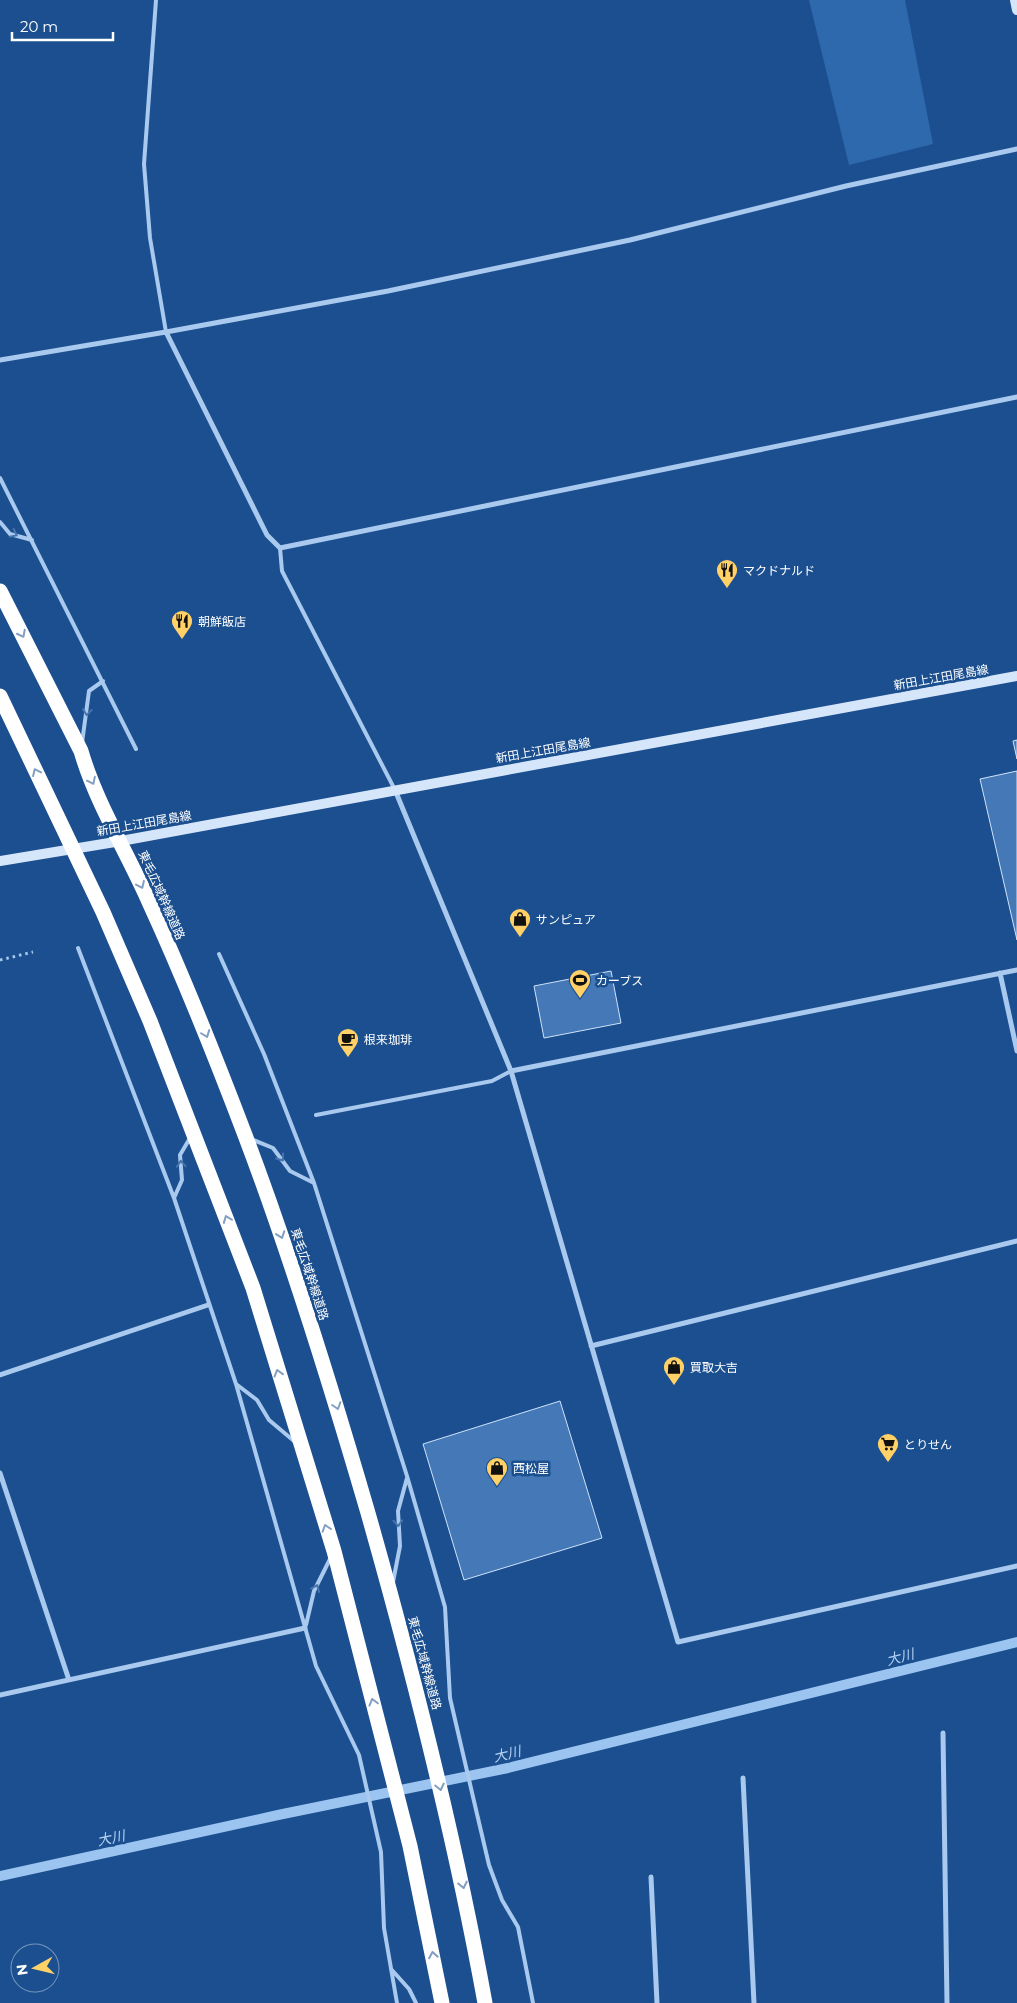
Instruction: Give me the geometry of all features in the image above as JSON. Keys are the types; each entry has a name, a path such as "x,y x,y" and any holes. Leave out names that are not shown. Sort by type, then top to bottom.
{"highway":[{"name":"東毛広域幹線道路","path":"0,591 81,751 88,774 121,840 194,1002 288,1254 334,1396 391,1594 429,1739 452,1837 485,2003"},
{"path":"0,696 4,710 73,848 127,967 194,1132 253,1288 334,1551 410,1846 442,2003"}],"main road":[{"path":"1015,0 1017,10"},
{"name":"新田上江田尾島線","path":"0,861 1017,676"}],"street":[{"path":"0,360 388,291 621,242 846,186 1017,149"},
{"path":"166,332 267,535 280,548 1017,397"},
{"path":"394,789 511,1071 678,1642 1017,1566"},
{"path":"511,1071 1017,970"},
{"path":"1000,973 1017,1051"},
{"path":"591,1346 1017,1241"},
{"path":"0,1374 208,1305"},
{"path":"0,1473 69,1680"},
{"path":"0,1696 305,1628"},
{"path":"943,1733 947,2003"},
{"path":"743,1778 754,2003"},
{"path":"651,1877 657,2003"}],"lane":[{"path":"156,0 144,164 150,238 166,332"},
{"path":"0,478 136,748"},
{"path":"0,522 10,534 32,541"},
{"path":"280,548 282,571 394,789"},
{"path":"81,751 89,691 103,681"},
{"path":"78,948 174,1198 208,1305 236,1384 316,1666 359,1755 381,1852 384,1928 397,2003"},
{"path":"218,954 264,1054 314,1182 407,1476 445,1607 450,1698 489,1865 502,1900 518,1927 533,2003"},
{"path":"316,1114 492,1081 511,1071"},
{"path":"174,1198 182,1180 180,1155 194,1132"},
{"path":"246,1138 273,1148 290,1171 314,1182"},
{"path":"236,1384 257,1400 269,1420 300,1445"},
{"path":"391,1594 400,1546 398,1511 407,1476"},
{"path":"305,1628 314,1591 334,1551"},
{"path":"391,1969 410,1988 416,2003"}],"path":[{"path":"0,960 33,952"}],"shaded area":[{"path":"809,0 905,0 933,144 849,165"}],"building":[{"path":"1017,740 1017,759 1013,741"},
{"path":"1017,771 1017,940 980,779"},
{"path":"611,971 621,1023 544,1038 534,986"},
{"path":"560,1401 602,1538 464,1580 423,1444"}],"waterway":[{"name":"大川","path":"0,1876 278,1815 508,1768 1017,1642"}],"place":[{"name":"マクドナルド","path":"727,589"},
{"name":"朝鮮飯店","path":"182,640"},
{"name":"サンピュア","path":"520,938"},
{"name":"カーブス","path":"580,999"},
{"name":"根来珈琲","path":"348,1058"},
{"name":"買取大吉","path":"674,1386"},
{"name":"とりせん","path":"888,1463"},
{"name":"西松屋","path":"497,1487"}]}
